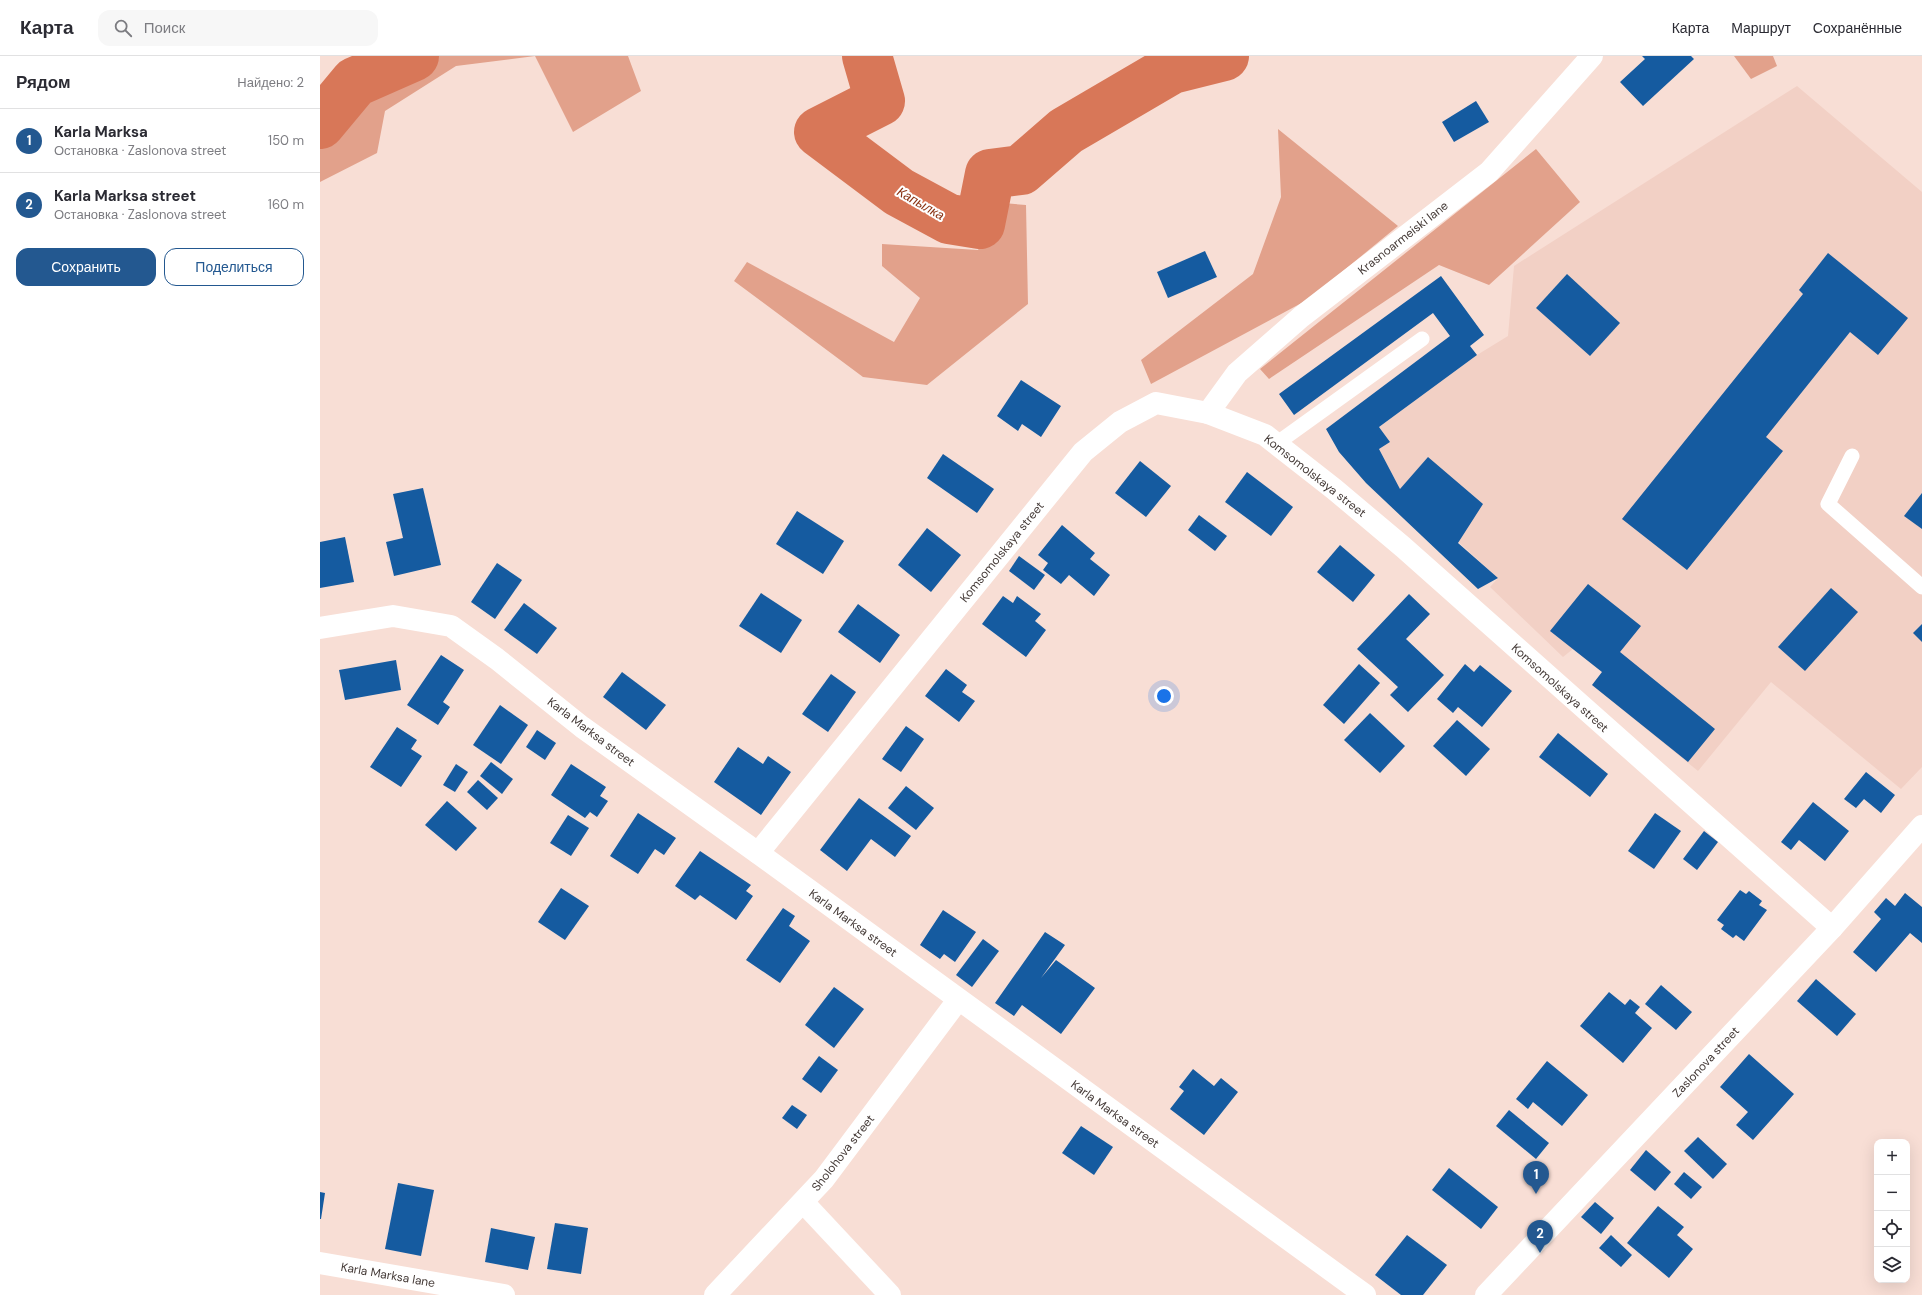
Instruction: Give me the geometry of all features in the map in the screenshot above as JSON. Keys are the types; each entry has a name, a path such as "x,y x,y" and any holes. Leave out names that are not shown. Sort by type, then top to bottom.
{"street":[{"name":"Krasnoarmeiski lane","path":"1208,413 1237,373 1301,317 1489,172 1592,56"},
{"name":"Komsomolskaya street","path":"758,853 1083,452 1120,422 1156,403 1208,413 1265,435 1334,489 1402,547 1832,928"},
{"name":"Karla Marksa street","path":"320,628 393,616 451,626 497,659 582,727 758,853 1365,1295"},
{"name":"Zaslonova street","path":"1486,1295 1832,928 1922,826"},
{"name":"Sholohova street","path":"715,1295 824,1179 958,1000"},
{"path":"803,1202 890,1295"},
{"name":"Karla Marksa lane","path":"320,1263 504,1295"}],"lane":[{"path":"1276,444 1422,339"},
{"path":"1852,456 1828,504 1922,587"}],"shaded area":[{"path":"355,56 535,56 456,66 385,111 377,153 320,182 320,104 340,69"},
{"path":"535,56 628,56 641,91 573,132"},
{"path":"1734,56 1773,56 1777,66 1751,79"},
{"path":"1797,86 1922,192 1922,767 1901,789 1771,682 1698,771 1592,685 1602,672 1573,649 1563,657 1490,587 1498,578 1400,489 1379,449 1390,442 1379,427 1477,355 1508,336 1514,266"},
{"path":"1278,129 1398,226 1309,299 1151,384 1141,360 1253,274 1281,197"},
{"path":"1536,149 1580,202 1489,285 1439,265 1269,379 1260,369"},
{"path":"1003,203 1026,205 1028,304 927,385 863,377 734,281 747,262 894,342 920,298 882,266 882,244 978,250"}],"building":[{"path":"1642,56 1691,56 1694,59 1643,106 1620,82 1645,59"},
{"path":"1476,101 1489,122 1454,142 1442,122"},
{"path":"1205,251 1217,277 1168,298 1157,272"},
{"path":"1828,253 1908,318 1878,355 1850,332 1766,437 1783,451 1687,570 1622,519 1803,294 1799,290"},
{"path":"1567,274 1620,323 1590,356 1536,308"},
{"path":"1441,276 1484,335 1470,346 1477,355 1379,427 1390,442 1379,449 1400,489 1428,457 1483,504 1458,543 1498,578 1478,589 1366,483 1339,452 1326,429 1450,336 1433,313 1294,415 1279,394"},
{"path":"1021,380 1061,406 1041,437 1022,424 1018,431 997,416"},
{"path":"943,454 994,489 977,513 927,478"},
{"path":"1140,461 1171,486 1146,517 1115,493"},
{"path":"1247,472 1293,507 1271,536 1225,502"},
{"path":"423,488 441,565 394,576 386,542 403,538 393,494"},
{"path":"1922,493 1922,529 1904,516"},
{"path":"797,511 844,541 823,574 776,544"},
{"path":"1199,515 1227,536 1215,551 1188,530"},
{"path":"1062,525 1095,553 1090,559 1110,575 1094,596 1069,575 1061,584 1043,570 1048,563 1038,555"},
{"path":"927,528 961,555 931,592 898,565"},
{"path":"345,537 354,582 320,588 320,542"},
{"path":"1340,545 1375,575 1353,602 1317,572"},
{"path":"1019,556 1045,575 1034,590 1009,571"},
{"path":"497,563 522,580 495,619 471,602"},
{"path":"1588,584 1641,626 1620,652 1715,729 1688,762 1592,685 1602,672 1550,631"},
{"path":"1831,588 1858,612 1805,671 1778,647"},
{"path":"761,593 802,620 781,653 739,626"},
{"path":"1409,594 1430,614 1406,639 1444,675 1408,712 1390,695 1398,687 1357,649"},
{"path":"1003,596 1013,603 1017,596 1041,614 1035,621 1046,630 1026,657 982,624"},
{"path":"524,603 557,628 537,654 504,630"},
{"path":"858,604 900,635 880,663 838,632"},
{"path":"1922,624 1922,642 1913,633"},
{"path":"441,655 464,670 443,702 450,707 438,725 407,705"},
{"path":"396,660 401,690 345,700 339,670"},
{"path":"1359,664 1380,683 1344,724 1323,705"},
{"path":"1465,664 1474,672 1480,665 1512,691 1482,727 1458,707 1453,713 1437,699"},
{"path":"946,669 967,685 962,692 975,701 959,722 925,696"},
{"path":"622,672 666,705 646,730 603,697"},
{"path":"831,674 856,692 828,732 802,714"},
{"path":"500,705 528,725 501,764 473,745"},
{"path":"1370,713 1405,746 1380,773 1344,740"},
{"path":"1457,720 1490,749 1466,776 1433,746"},
{"path":"906,726 924,739 901,772 882,759"},
{"path":"397,727 417,740 411,749 422,756 401,787 370,767"},
{"path":"537,730 556,743 545,760 526,747"},
{"path":"1558,733 1608,774 1590,797 1539,757"},
{"path":"738,747 763,764 768,756 791,772 761,815 714,782"},
{"path":"491,762 513,779 502,794 480,776"},
{"path":"456,764 468,772 455,792 443,785"},
{"path":"571,764 606,787 600,796 608,801 597,817 590,812 585,818 551,795"},
{"path":"1866,772 1895,795 1881,813 1864,799 1856,808 1844,799"},
{"path":"478,780 498,798 487,810 467,792"},
{"path":"906,786 934,808 916,830 888,808"},
{"path":"859,798 911,836 895,857 871,839 847,871 820,850"},
{"path":"447,801 477,828 456,851 425,825"},
{"path":"1813,802 1849,831 1825,861 1799,840 1791,850 1781,842"},
{"path":"638,813 676,838 664,855 655,849 638,874 610,856"},
{"path":"1655,813 1681,831 1654,869 1628,851"},
{"path":"568,815 589,828 571,856 550,843"},
{"path":"1704,831 1718,842 1697,870 1683,859"},
{"path":"700,851 751,885 746,891 753,896 736,920 700,895 695,900 675,886"},
{"path":"561,888 589,906 565,940 538,922"},
{"path":"1740,890 1746,894 1749,891 1762,901 1759,905 1767,910 1744,941 1736,935 1733,938 1721,929 1724,925 1717,920"},
{"path":"1905,893 1922,907 1922,943 1910,933 1876,972 1853,952 1881,919 1874,912 1886,898 1895,906"},
{"path":"783,908 795,916 789,926 810,941 780,983 746,960"},
{"path":"943,910 976,932 955,962 944,954 940,959 920,945"},
{"path":"1045,932 1065,945 1041,978 1056,960 1095,988 1061,1034 1022,1005 1014,1016 995,1003"},
{"path":"983,939 999,951 972,987 956,975"},
{"path":"1816,979 1856,1014 1837,1036 1797,1001"},
{"path":"1661,985 1692,1012 1676,1030 1645,1004"},
{"path":"834,987 864,1009 834,1048 805,1025"},
{"path":"1609,992 1625,1005 1630,999 1640,1007 1635,1013 1652,1028 1623,1063 1580,1026"},
{"path":"1749,1054 1794,1094 1753,1140 1736,1125 1748,1112 1720,1087"},
{"path":"819,1056 838,1070 821,1093 802,1079"},
{"path":"1547,1061 1588,1095 1562,1126 1533,1102 1528,1109 1516,1099"},
{"path":"1193,1069 1214,1086 1221,1078 1238,1092 1204,1135 1170,1109 1184,1091 1179,1087"},
{"path":"792,1105 807,1115 797,1129 782,1118"},
{"path":"1509,1110 1549,1143 1536,1159 1496,1126"},
{"path":"1081,1126 1113,1147 1094,1175 1062,1153"},
{"path":"1698,1137 1727,1164 1713,1179 1684,1151"},
{"path":"1646,1150 1671,1172 1655,1191 1630,1170"},
{"path":"1449,1168 1498,1207 1481,1229 1432,1190"},
{"path":"1684,1172 1702,1187 1691,1199 1674,1184"},
{"path":"398,1183 434,1190 421,1256 385,1249"},
{"path":"320,1192 325,1193 321,1219 320,1219"},
{"path":"1595,1202 1614,1218 1601,1234 1581,1217"},
{"path":"1658,1206 1684,1227 1677,1235 1693,1249 1669,1278 1627,1243"},
{"path":"555,1223 588,1228 581,1274 547,1269"},
{"path":"491,1228 535,1237 528,1270 485,1262"},
{"path":"1407,1235 1447,1265 1423,1295 1401,1295 1375,1275"},
{"path":"1611,1235 1632,1255 1621,1267 1599,1248"}],"waterway":[{"name":"Капылка","path":"320,124 355,82 414,56"},
{"name":"Капылка","path":"867,56 880,101 819,132 899,192 949,219 980,224 990,174 1021,170 1066,131 1172,69 1224,56"}],"place":[{"name":"Karla Marksa","path":"1536,1194"},
{"name":"Karla Marksa street","path":"1540,1253"}]}
